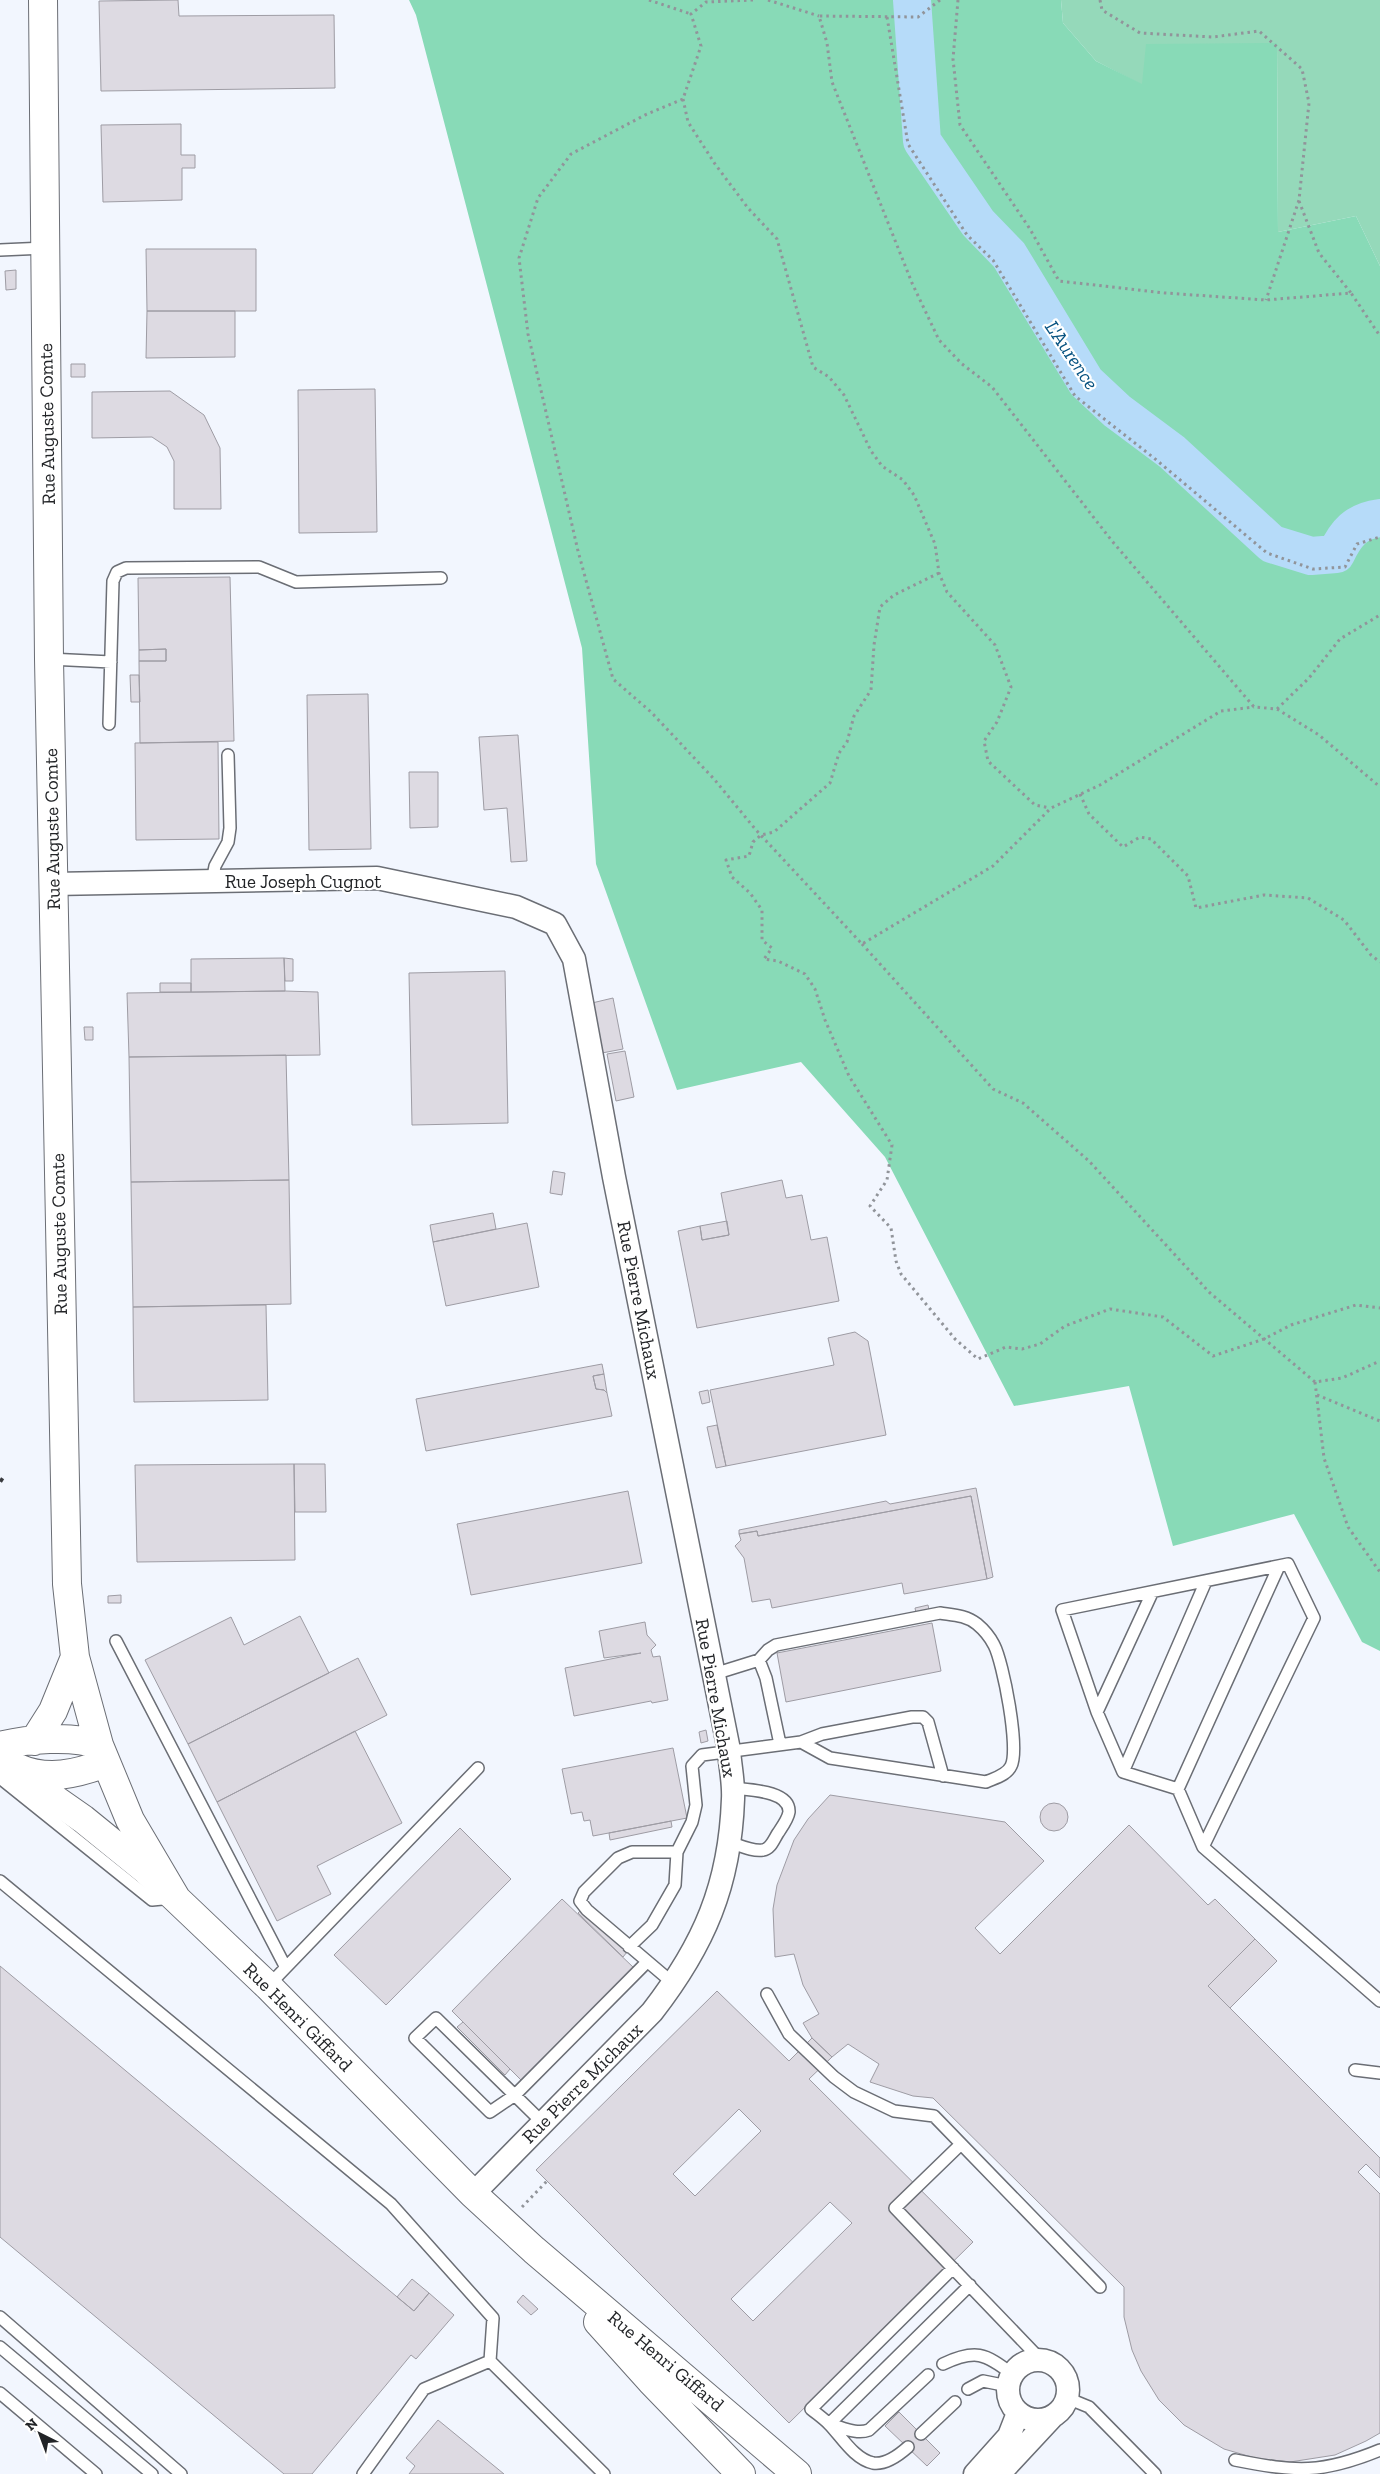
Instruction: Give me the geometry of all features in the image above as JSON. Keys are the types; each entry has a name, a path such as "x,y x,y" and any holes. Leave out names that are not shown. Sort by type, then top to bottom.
{"street":[{"name":"Rue Auguste Comte","path":"43,0 49,659 67,1584 75,1657 102,1754 130,1820 176,1898"},
{"name":"Rue Joseph Cugnot","path":"53,884 377,878 516,907 555,924 574,959 614,1177"},
{"name":"Rue Pierre Michaux","path":"473,2194 652,2012 674,1984 697,1946 711,1915 723,1878 729,1842 732,1788 729,1750 614,1177"},
{"path":"34,1741 53,1712 75,1657"},
{"path":"0,1746 34,1741 67,1740 102,1754"},
{"path":"0,1761 30,1773 55,1776 76,1773 102,1754"},
{"name":"Rue Henri Giffard","path":"0,1761 97,1831 176,1898 277,1976 473,2194 534,2250 797,2474"},
{"name":"Rue Henri Giffard","path":"534,2250 651,2381 741,2474"},
{"path":"1000,2474 1064,2406 1067,2398 1068,2383 1057,2366 1041,2360 1025,2363 1010,2380 1010,2401 1018,2413 1035,2420 1052,2417"},
{"path":"975,2474 1008,2436 1018,2413"}],"lane":[{"path":"0,250 45,248"},
{"path":"109,724 113,581 117,572 126,568 259,567 296,582 441,578"},
{"path":"49,659 111,662"},
{"path":"212,882 215,866 228,842 230,828 228,755"},
{"path":"1178,1789 1123,1772 1097,1712 1062,1610 1288,1564 1314,1618 1203,1847"},
{"path":"1279,1566 1178,1789 1203,1847 1380,2001"},
{"path":"1123,1772 1206,1581"},
{"path":"1097,1712 1152,1593"},
{"path":"714,1674 759,1660 768,1650 776,1645 940,1614 961,1616 976,1624 995,1646 1015,1733 1015,1757 1010,1768 1001,1776 986,1782 830,1758 801,1742"},
{"path":"116,1641 277,1976 478,1768"},
{"path":"759,1660 766,1678 780,1744"},
{"path":"629,1946 652,1925 663,1909 675,1885 677,1852 692,1822 696,1805 692,1766 702,1755 801,1742 822,1734 912,1716 923,1717 928,1722 943,1776"},
{"path":"0,1778 152,1900 176,1898"},
{"path":"729,1842 758,1850 766,1850 788,1817 789,1810 787,1804 778,1796 765,1791 732,1788"},
{"path":"674,1984 587,1910 580,1901 584,1892 618,1858 632,1852 677,1852"},
{"path":"0,1881 391,2204 493,2318 490,2361 604,2474"},
{"path":"542,2122 514,2094 436,2018 415,2038 490,2112 514,2094 647,1962"},
{"path":"767,1994 790,2034 834,2077 854,2092 894,2111 934,2116 960,2145 1100,2287"},
{"path":"1355,2070 1380,2073"},
{"path":"960,2145 895,2208 1041,2360"},
{"path":"908,2447 898,2456 885,2462 873,2463 862,2458 849,2447 829,2424 811,2409 953,2268"},
{"path":"829,2424 970,2286"},
{"path":"0,2316 181,2474"},
{"path":"0,2347 152,2474"},
{"path":"943,2364 959,2356 983,2354 991,2357 1010,2380"},
{"path":"363,2474 424,2389 490,2361"},
{"path":"829,2424 855,2431 869,2430 928,2376"},
{"path":"968,2389 983,2381 1010,2380"},
{"path":"0,2393 96,2474"},
{"path":"1067,2398 1089,2407 1155,2474"},
{"path":"921,2434 954,2402"},
{"path":"1235,2460 1280,2469 1303,2470 1346,2464 1380,2450"},
{"path":"1290,2462 1303,2470"}],"path":[{"path":"649,0 691,14"},
{"path":"691,14 706,2 753,0"},
{"path":"768,0 819,16 887,17 918,17 940,0"},
{"path":"958,0 953,59 960,124 1030,229 1059,280 1165,293 1266,300 1351,293"},
{"path":"1100,0 1102,10 1140,33 1213,37 1259,31 1302,70 1309,102 1299,200 1266,300"},
{"path":"691,14 701,46 683,99 688,122 715,164 748,208 776,239 813,367 829,377 844,395 871,451 882,466 903,480 914,495 935,544 939,573 947,592 995,645 1011,687 996,722 984,742 988,761 1035,805 1051,808"},
{"path":"819,16 827,42 832,82 912,282 940,340 962,364 992,387 1112,541 1254,707"},
{"path":"887,17 908,144 967,235 993,260 1075,396 1154,458 1266,553 1313,569 1345,567 1357,544 1380,537"},
{"path":"683,99 645,115 571,154 538,198 519,258 528,334 578,551 613,679 651,712 714,779 761,835 993,1089 1023,1103 1089,1161 1209,1292 1315,1382 1324,1458 1348,1527 1380,1572"},
{"path":"1299,200 1319,253 1351,293 1380,336"},
{"path":"939,573 894,596 880,607 874,645 871,690 854,716 847,742 839,753 830,783 774,832 761,835 753,842 749,856 726,860 732,877 750,893 762,910 762,940 772,948 764,959 778,961 805,974 815,989 825,1020 849,1076 892,1145 887,1180 870,1206 891,1228 896,1261 901,1274 954,1339 978,1359 1006,1347 1022,1350 1040,1344 1065,1326 1110,1309 1162,1317 1213,1356 1264,1339 1291,1326 1356,1305 1380,1308"},
{"path":"1278,709 1309,678 1340,639 1380,615"},
{"path":"862,944 993,866 1051,808 1100,785 1221,711 1254,707 1278,709 1319,735 1380,786"},
{"path":"1080,794 1089,814 1122,847 1140,837 1151,839 1188,876 1196,908 1264,895 1308,898 1344,920 1371,955 1380,962"},
{"path":"1315,1382 1342,1378 1380,1361"},
{"path":"1316,1395 1380,1421"},
{"path":"506,2223 547,2181"}],"green space":[{"path":"409,0 1061,0 1063,23 1096,61 1142,84 1146,44 1277,43 1278,232 1356,216 1380,266 1380,1651 1362,1642 1294,1514 1173,1546 1129,1386 1014,1406 885,1157 801,1062 677,1090 596,864 582,648 416,15"},
{"path":"1061,0 1380,0 1380,266 1356,216 1278,232 1277,43 1142,85 1096,61 1063,23"}],"building":[{"path":"178,0 179,16 334,15 335,88 101,91 99,1"},
{"path":"181,124 181,155 195,155 195,168 182,168 182,200 103,202 101,125"},
{"path":"146,249 256,249 256,311 147,311"},
{"path":"16,270 16,289 6,290 5,271"},
{"path":"147,311 235,311 235,357 146,358"},
{"path":"71,364 85,364 85,377 71,377"},
{"path":"375,389 377,532 299,533 298,390"},
{"path":"170,391 204,415 220,448 221,509 174,509 174,461 167,447 152,437 92,438 92,392"},
{"path":"230,577 234,741 140,743 139,661 166,661 166,649 139,650 138,578"},
{"path":"166,649 166,661 139,661 139,650"},
{"path":"130,675 139,675 140,702 131,702"},
{"path":"368,694 371,849 309,850 307,695"},
{"path":"518,735 527,861 511,862 507,808 484,810 479,737"},
{"path":"218,742 219,839 136,840 135,743"},
{"path":"409,772 438,772 438,827 410,828"},
{"path":"284,958 293,959 293,981 285,981"},
{"path":"284,958 285,991 191,992 191,959"},
{"path":"505,971 508,1123 412,1125 409,973"},
{"path":"160,983 191,983 191,992 160,992"},
{"path":"318,992 320,1055 129,1057 127,993"},
{"path":"613,998 623,1049 602,1053 592,1003"},
{"path":"84,1027 93,1027 93,1040 85,1040"},
{"path":"625,1051 634,1097 616,1101 607,1054"},
{"path":"286,1055 289,1180 131,1182 129,1057"},
{"path":"553,1171 565,1173 562,1195 550,1193"},
{"path":"289,1180 291,1304 133,1307 131,1182"},
{"path":"782,1180 786,1198 802,1195 811,1240 827,1237 839,1301 697,1328 678,1231 700,1226 702,1240 729,1235 721,1193"},
{"path":"493,1213 496,1229 433,1242 430,1225"},
{"path":"727,1221 729,1235 702,1240 700,1226"},
{"path":"527,1223 539,1287 446,1306 433,1242"},
{"path":"266,1305 268,1400 134,1402 133,1307"},
{"path":"855,1332 868,1341 886,1435 726,1466 710,1390 834,1365 828,1338"},
{"path":"602,1364 604,1374 593,1376 596,1389 604,1390 607,1393 612,1416 426,1451 416,1399"},
{"path":"604,1374 607,1393 604,1390 596,1389 593,1376"},
{"path":"708,1390 710,1402 702,1404 699,1392"},
{"path":"717,1425 726,1466 716,1468 707,1427"},
{"path":"294,1464 295,1560 137,1562 135,1465"},
{"path":"294,1464 325,1464 326,1512 295,1512"},
{"path":"976,1488 993,1577 987,1579 971,1496 758,1536 757,1531 739,1534 739,1530 886,1501 890,1504"},
{"path":"628,1491 642,1563 471,1595 457,1524"},
{"path":"971,1496 987,1579 904,1594 902,1583 772,1608 770,1599 752,1602 744,1558 735,1546 741,1540 739,1534 757,1531 758,1536"},
{"path":"121,1595 121,1603 108,1603 108,1596"},
{"path":"928,1605 929,1610 916,1613 915,1608"},
{"path":"300,1616 329,1673 188,1744 145,1660 231,1617 244,1645"},
{"path":"645,1622 647,1635 656,1645 651,1650 653,1657 660,1656 668,1700 652,1703 651,1701 574,1716 565,1668 641,1653 604,1658 599,1631"},
{"path":"932,1623 941,1671 786,1702 777,1653"},
{"path":"358,1658 387,1715 217,1802 188,1744"},
{"path":"706,1730 708,1741 701,1743 699,1732"},
{"path":"355,1731 402,1823 317,1866 331,1894 277,1921 217,1802"},
{"path":"673,1748 687,1818 593,1836 590,1820 584,1821 582,1812 571,1814 562,1769"},
{"path":"830,1795 1005,1822 1044,1861 975,1928 1000,1954 1129,1825 1208,1905 1215,1899 1255,1939 1208,1986 1380,2158 1380,2178 1366,2164 1358,2172 1380,2194 1380,2433 1335,2455 1290,2462 1255,2458 1224,2449 1184,2425 1159,2400 1141,2371 1132,2350 1124,2317 1124,2287 933,2098 913,2096 870,2082 879,2064 848,2044 832,2057 812,2038 803,2023 819,2014 803,1985 794,1954 775,1957 773,1909 777,1885 794,1840 808,1819"},
{"path":"1054,1803 1064,1807 1068,1817 1064,1827 1054,1831 1044,1827 1040,1817 1044,1807"},
{"path":"671,1821 672,1827 610,1840 609,1833"},
{"path":"460,1828 511,1879 386,2005 334,1955"},
{"path":"562,1899 634,1968 522,2081 452,2011"},
{"path":"583,1908 627,1952 623,1957 578,1913"},
{"path":"1255,1939 1277,1961 1230,2008 1208,1986"},
{"path":"0,1966 414,2311 429,2293 454,2315 416,2359 411,2355 312,2474 284,2474 0,2237"},
{"path":"717,1991 789,2061 812,2038 832,2057 809,2079 973,2242 789,2423 536,2170","holes":["739,2109 761,2131 695,2196 673,2174","830,2202 852,2223 753,2321 731,2299"]},
{"path":"463,2022 510,2069 505,2075 457,2027"},
{"path":"412,2279 429,2293 414,2311 397,2297"},
{"path":"523,2295 538,2309 531,2315 517,2302"},
{"path":"899,2412 940,2453 927,2466 885,2426"},
{"path":"438,2420 504,2474 409,2474 415,2466 406,2458"}],"waterway":[{"name":"L'Aurence","path":"912,0 922,141 978,223 1009,255 1086,382 1117,411 1172,452 1272,544 1311,556 1336,554 1353,529 1364,522 1380,518"}]}
